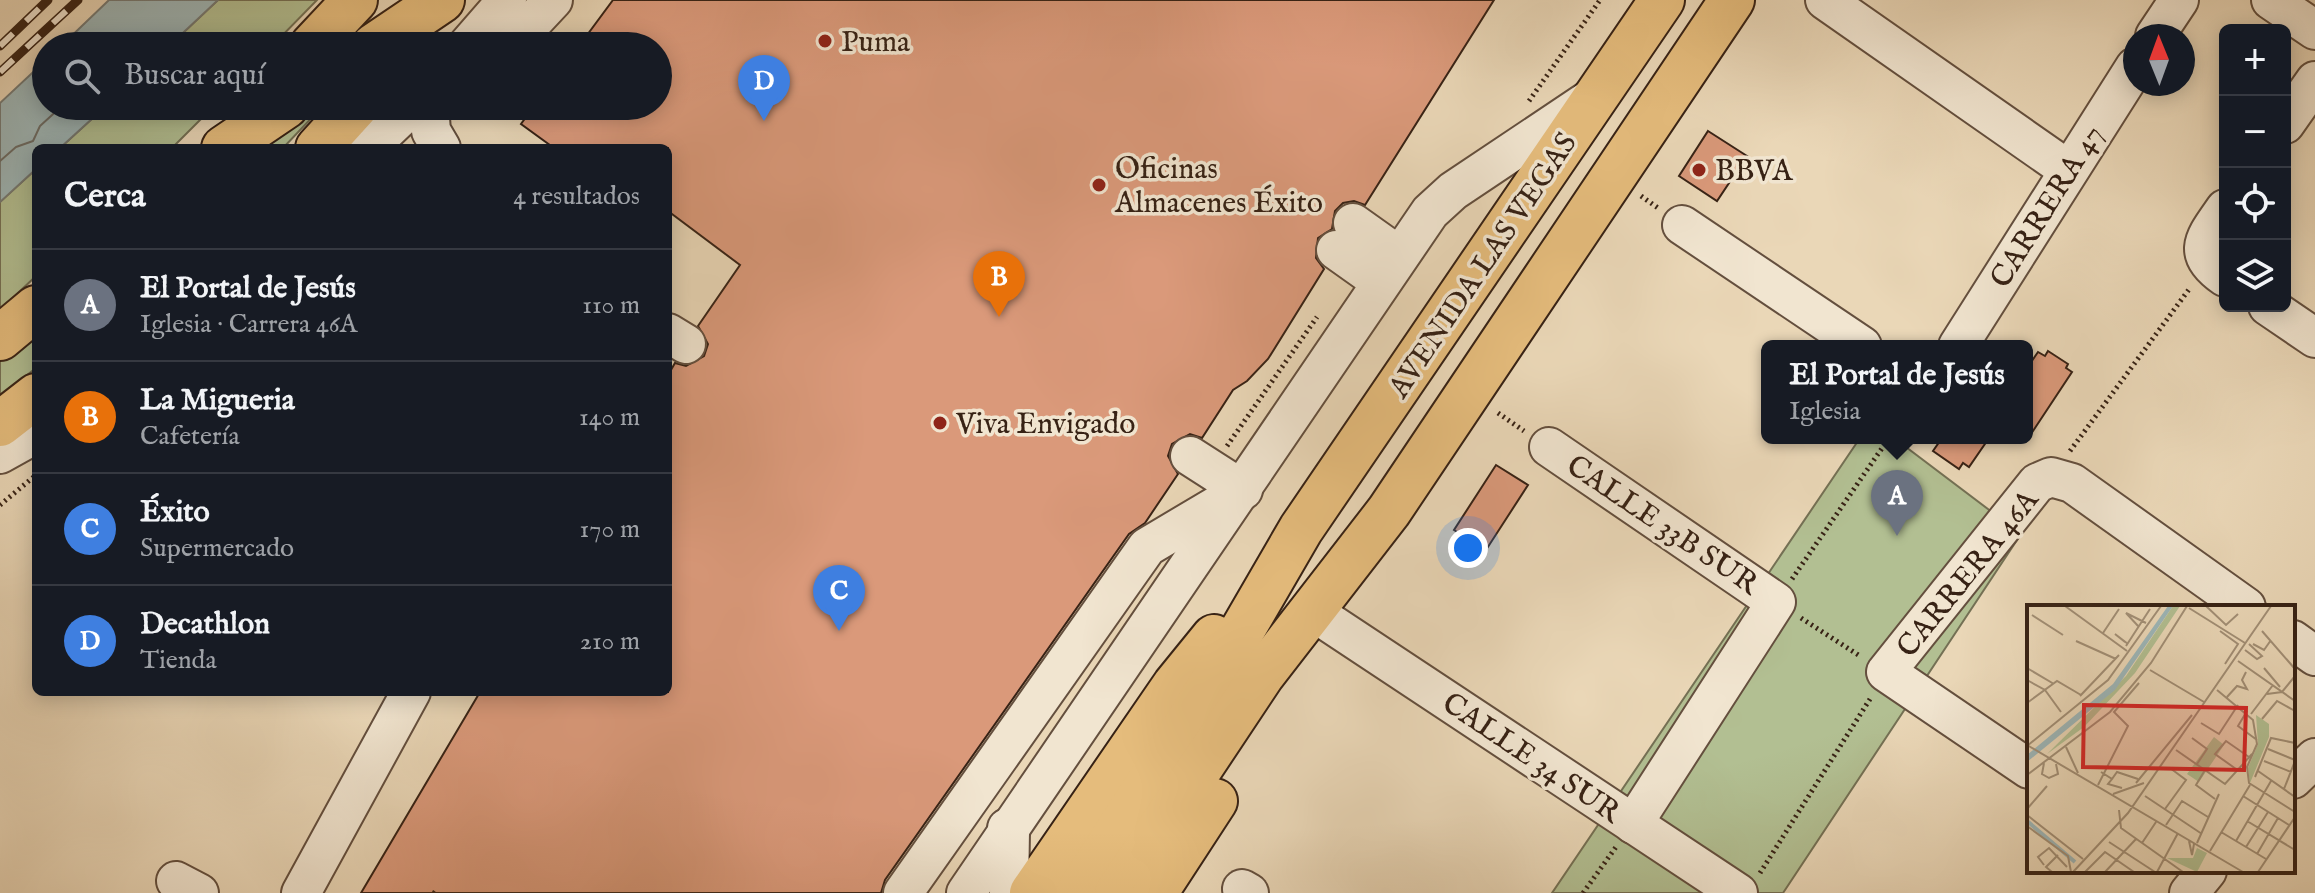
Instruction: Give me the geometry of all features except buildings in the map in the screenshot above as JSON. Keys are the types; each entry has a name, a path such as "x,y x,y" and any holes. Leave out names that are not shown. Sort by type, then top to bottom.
{"main road":[{"path":"325,32 355,0"},
{"path":"396,32 445,0"},
{"path":"419,32 445,0"},
{"name":"AVENIDA LAS VEGAS","path":"1078,893 1200,703 1301,529 1662,0"},
{"name":"AVENIDA LAS VEGAS","path":"1117,893 1262,675 1389,511 1732,0"},
{"path":"215,144 238,120"},
{"path":"230,144 265,120"},
{"path":"322,144 343,120"},
{"path":"0,338 32,311"},
{"path":"0,424 32,399"},
{"name":"AVENIDA LAS VEGAS","path":"1155,893 1287,690 1389,511"},
{"name":"AVENIDA LAS VEGAS","path":"1032,893 1175,685 1301,529"}],"street":[{"path":"479,32 507,0"},
{"path":"523,32 553,0"},
{"path":"1825,0 2067,169"},
{"path":"2163,24 2179,0"},
{"path":"2271,0 2315,30"},
{"path":"2291,115 2315,81"},
{"name":"CARRERA 47","path":"1962,340 2067,169 2123,85"},
{"path":"966,893 1430,212 1453,191 1598,94"},
{"path":"372,144 397,120"},
{"path":"430,120 431,131 439,144"},
{"path":"2212,265 2207,235 2219,218"},
{"path":"1682,225 1853,340"},
{"path":"1344,237 1390,268"},
{"path":"2277,312 2315,338"},
{"path":"0,454 32,436"},
{"name":"CALLE 33B SUR","path":"1549,447 1776,602"},
{"path":"1190,456 1243,490"},
{"path":"2051,477 2072,483 2243,605"},
{"name":"CARRERA 46A","path":"1886,672 2037,483 2051,477"},
{"path":"903,893 1147,547 1243,490"},
{"path":"1633,824 1776,602"},
{"name":"CALLE 34 SUR","path":"1327,621 1633,824 1747,886"},
{"path":"2295,641 2315,656"},
{"path":"1886,672 2027,768"},
{"path":"301,893 409,696"},
{"path":"2295,777 2315,758"},
{"path":"969,800 1010,831"},
{"path":"1009,893 1010,831"}],"path":[{"path":"1524,108 1600,0"},
{"path":"2051,477 2212,265"},
{"path":"1747,886 1886,672 1776,602 1885,444"},
{"path":"0,505 32,478"},
{"path":"1583,893 1633,824"}],"green space":[{"path":"218,0 317,0 286,32 184,32"},
{"path":"91,120 200,120 176,144 64,144"},
{"path":"297,120 310,120 287,144 265,144"},
{"path":"32,173 32,280 0,310 0,202"},
{"path":"32,331 32,371 0,396 0,359"},
{"path":"1856,444 1902,444 2021,534 1783,893 1552,893"}],"water":[{"path":"109,0 218,0 184,32 76,32"},
{"path":"32,73 32,120 91,120 64,144 32,144 32,173 0,202 0,103"}],"railway":[{"path":"0,46 48,0"},
{"path":"43,32 78,0"},
{"path":"0,72 32,42"}],"place":[{"name":"Puma","path":"825,41"},
{"name":"Decathlon","path":"764,121"},
{"name":"BBVA","path":"1699,170"},
{"name":"Oficinas Almacenes Éxito","path":"1099,185"},
{"name":"La Migueria","path":"999,317"},
{"name":"Viva Envigado","path":"940,423"},
{"name":"El Portal de Jesús","path":"1897,536"},
{"name":"Éxito","path":"839,631"}]}
